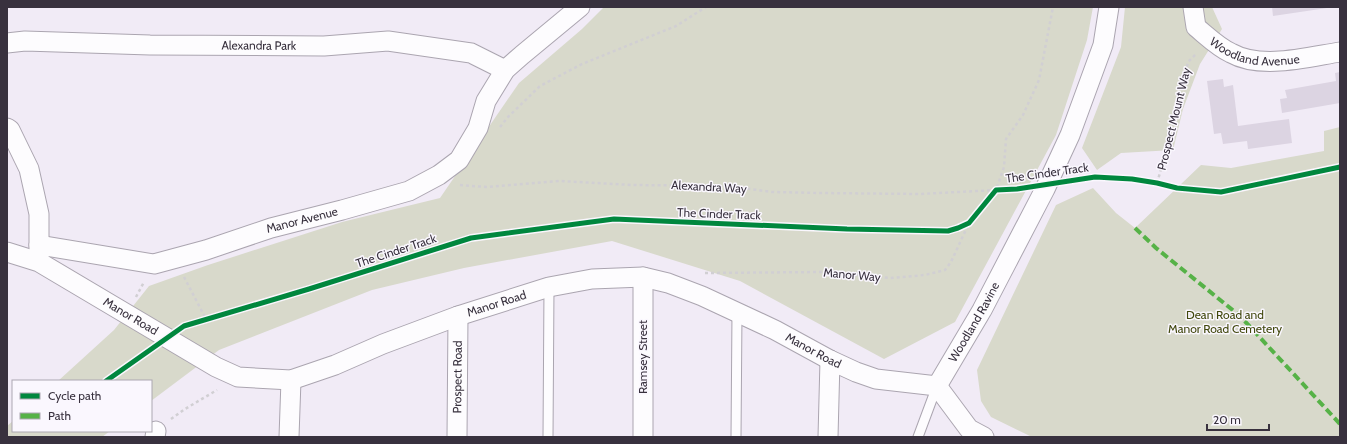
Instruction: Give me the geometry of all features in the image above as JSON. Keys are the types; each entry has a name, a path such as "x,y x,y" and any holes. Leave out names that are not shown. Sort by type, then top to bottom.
{"street":[{"name":"Manor Avenue","path":"39,254 154,264 206,250 271,228 409,191 439,175 459,160 478,128 486,101 505,70 522,54 580,7"},
{"name":"Woodland Ravine","path":"936,386 982,310 1011,256 1070,135 1103,45 1109,7"},
{"name":"Woodland Avenue","path":"1193,7 1196,27 1231,54 1252,61 1281,61 1340,52"},
{"name":"Alexandra Park","path":"7,43 25,41 150,45 324,46 388,41 471,53 505,70"},
{"path":"7,128 10,130 29,169 39,214 39,254"},
{"name":"Manor Road","path":"7,252 39,254 132,319 216,367 238,377 290,380 335,365 383,344 458,316 550,287 592,279 643,277 668,283 702,296 775,330 830,360 856,372 876,379 936,386"},
{"name":"Ramsey Street","path":"643,277 643,437"},
{"name":"Prospect Road","path":"457,437 458,316"},
{"path":"828,437 830,360"},
{"path":"289,437 290,380"},
{"path":"936,386 969,429 984,437"}],"lane":[{"path":"548,437 550,287"},
{"path":"736,437 737,313"},
{"path":"918,437 936,386"}],"path":[{"path":"499,129 508,117 540,86 582,64 676,26 706,7"},
{"path":"996,190 1004,167 1006,139 1023,115 1039,80 1053,7"},
{"path":"1151,182 1164,185"},
{"path":"958,228 969,223 973,218"},
{"path":"174,259 206,319"},
{"path":"132,319 154,264"},
{"path":"199,322 213,317"},
{"path":"155,434 185,409 238,377"}],"green space":[{"path":"604,7 1093,7 1087,40 1056,135 955,322 884,359 740,281 612,241 464,268 372,290 219,350 152,400 152,380 59,380 114,330 149,286 208,265 342,222 440,198 519,83 582,29"},
{"path":"1125,7 1212,7 1222,29 1200,64 1183,109 1173,150 1121,153 1097,170 1082,148 1121,47"},
{"name":"Dean Road and Manor Road Cemetery","path":"1340,127 1340,437 1032,437 991,417 981,401 977,370 1056,205 1093,188 1116,213 1135,228 1201,165 1231,168 1324,151 1324,131"},
{"path":"12,422 12,432 109,432 102,437 7,437 7,426"}],"building":[{"path":"1272,7 1327,7 1327,8 1273,16"},
{"path":"1340,72 1340,103 1282,113 1280,99 1287,98 1285,90 1336,81 1335,73"},
{"path":"1223,79 1224,87 1233,85 1238,126 1289,119 1292,143 1248,149 1247,141 1223,144 1221,133 1214,134 1207,81"}],"marked path":[{"path":"1135,228 1156,248 1240,316 1340,424"}],"cycle path":[{"name":"The Cinder Track","path":"107,380 184,326 309,289 471,238 614,219 847,229 948,231 969,223 996,190 1017,189 1095,177 1132,179 1177,188 1221,192 1340,167"}]}
